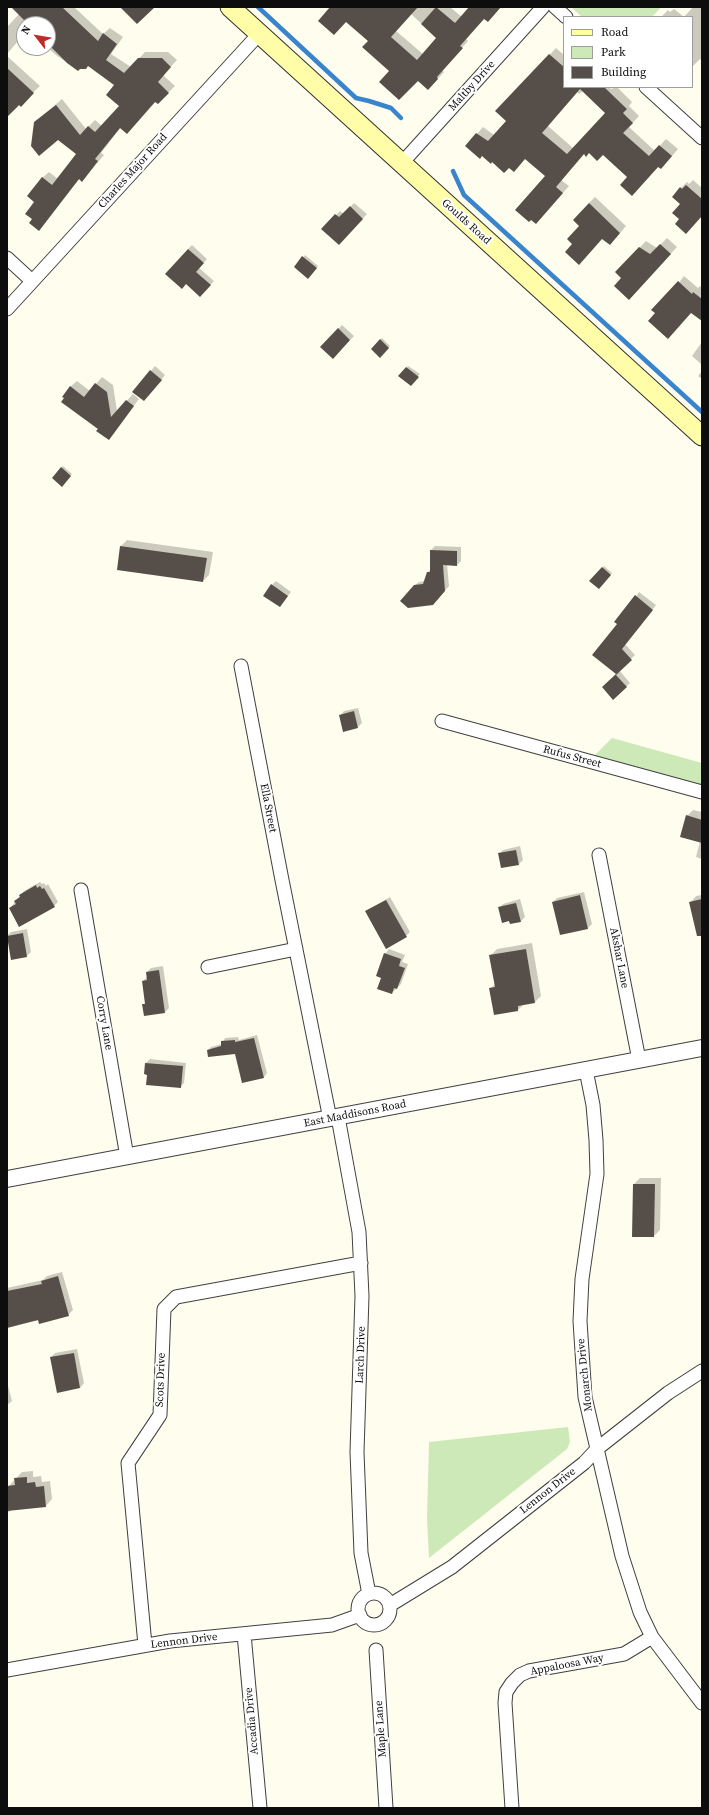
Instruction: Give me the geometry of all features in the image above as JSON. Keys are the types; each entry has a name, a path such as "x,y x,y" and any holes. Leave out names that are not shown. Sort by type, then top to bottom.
{"main road":[{"name":"Goulds Road","path":"230,7 702,436"}],"street":[{"name":"Maltby Drive","path":"401,164 543,7"},
{"path":"555,7 565,16"},
{"name":"Charles Major Road","path":"7,309 259,34"},
{"path":"647,88 702,138"},
{"path":"7,258 32,281"},
{"name":"Ella Street","path":"241,666 296,949 334,1118"},
{"name":"Rufus Street","path":"442,721 702,792"},
{"name":"Akshar Lane","path":"599,855 639,1060"},
{"name":"Corry Lane","path":"81,890 127,1157"},
{"path":"208,967 296,949"},
{"name":"East Maddisons Road","path":"7,1179 702,1048"},
{"name":"Monarch Drive","path":"586,1070 593,1105 597,1174 582,1279 580,1321 585,1397 622,1556 640,1612 652,1637 702,1703"},
{"name":"Larch Drive","path":"334,1118 359,1232 362,1296 358,1468 360,1553 369,1594"},
{"name":"Scots Drive","path":"145,1645 128,1463 160,1415 164,1309 176,1297 360,1263"},
{"name":"Lennon Drive","path":"7,1670 170,1641 332,1625 360,1615 364,1620 376,1624 387,1618 390,1605 452,1566 584,1463 598,1448 668,1393 702,1371"},
{"path":"360,1615 358,1609 360,1603 363,1597 369,1594 382,1595 390,1605"},
{"name":"Accadia Drive","path":"244,1634 260,1808"},
{"name":"Appaloosa Way","path":"512,1808 505,1703 506,1692 512,1683 529,1671 624,1654 652,1637"},
{"name":"Maple Lane","path":"376,1650 386,1808"}],"green space":[{"path":"571,7 661,7 653,16 581,16"},
{"path":"612,738 702,763 702,785 594,756"},
{"path":"568,1427 570,1442 567,1449 429,1558 427,1519 429,1442"}],"building":[{"path":"11,7 62,7 98,41 103,33 117,44 106,60 124,73 138,58 162,58 171,67 158,82 169,93 158,104 155,102 127,134 120,128 95,159 98,161 82,182 79,179 39,231 29,223 32,219 25,214 34,202 27,196 42,177 52,185 76,154 58,140 39,156 31,146 34,122 56,105 80,135 88,126 95,132 119,106 106,95 114,85 88,66 86,69 80,69 78,71 56,52 56,16 20,16"},
{"path":"120,7 155,7 137,24"},
{"path":"330,7 418,7 391,37 417,60 436,38 421,24 436,7 455,23 469,7 501,7 488,22 484,19 460,46 463,48 437,77 438,79 428,90 418,81 399,100 379,82 389,71 362,47 368,41 346,22 334,35 318,21"},
{"path":"549,54 563,66 563,88 605,88 627,109 623,113 633,123 623,133 649,156 659,145 672,156 661,169 658,167 632,196 620,185 627,177 603,155 597,161 589,153 586,157 584,154 556,187 563,193 536,224 531,220 529,222 515,210 545,176 525,159 514,172 509,168 504,173 492,162 491,164 482,156 480,159 465,146 476,133 488,141 506,121 495,111","holes":["580,89 605,113 567,154 542,133"]},
{"path":"7,68 34,93 21,107 19,105 7,117"},
{"path":"686,185 702,199 702,216 686,234 675,224 679,219 672,213 680,204 672,197 680,187 682,189"},
{"path":"589,203 620,233 610,245 602,239 579,265 565,252 572,244 567,239 579,226 573,220"},
{"path":"350,206 363,219 339,245 321,229 335,214 339,217"},
{"path":"660,244 671,254 629,300 614,286 621,278 615,272 639,247 650,254"},
{"path":"188,249 204,263 196,272 211,285 200,297 186,284 182,289 165,274"},
{"path":"302,256 317,268 308,279 294,267"},
{"path":"678,281 692,294 693,292 702,299 702,321 691,313 668,339 648,321 655,313 651,310"},
{"path":"338,328 350,340 333,359 320,347"},
{"path":"380,339 389,348 380,358 371,349"},
{"path":"406,367 419,377 411,386 398,376"},
{"path":"150,370 162,380 144,401 132,392"},
{"path":"95,383 107,392 111,417 126,400 134,406 109,440 96,431 98,429 61,402 64,398 62,397 70,386 84,397"},
{"path":"61,467 71,476 62,487 52,478"},
{"path":"120,546 207,558 203,582 117,570"},
{"path":"430,550 457,551 457,566 443,565 445,591 433,605 408,608 400,601 414,585 423,584 427,572 430,572"},
{"path":"602,567 611,575 599,589 589,581"},
{"path":"271,584 288,596 280,607 263,596"},
{"path":"635,595 653,610 622,649 632,660 616,675 627,687 613,700 602,687 616,674 592,655 617,624 614,622"},
{"path":"354,711 358,728 343,732 339,715"},
{"path":"686,815 702,820 702,843 680,837"},
{"path":"516,850 519,865 501,868 498,853"},
{"path":"36,885 37,888 40,886 42,889 44,888 55,907 19,927 9,908 16,904 14,901 20,897 19,895"},
{"path":"580,895 588,929 560,935 552,902"},
{"path":"702,899 702,936 697,936 689,902"},
{"path":"386,900 407,937 386,949 365,911"},
{"path":"516,903 521,922 510,924 509,921 502,923 498,907"},
{"path":"23,933 27,957 11,960 7,936"},
{"path":"526,949 535,1003 518,1006 518,1011 494,1015 489,988 495,987 489,955"},
{"path":"384,953 401,959 399,966 405,968 397,989 394,988 392,994 377,989 381,978 376,976"},
{"path":"159,970 165,1013 144,1016 142,1004 145,1004 142,981 147,980 146,972"},
{"path":"254,1038 264,1078 242,1083 235,1054 208,1057 207,1050 221,1046 221,1041 235,1040 235,1042"},
{"path":"145,1063 183,1066 181,1088 146,1085 147,1075 144,1074"},
{"path":"633,1184 655,1184 654,1237 632,1237"},
{"path":"58,1276 69,1316 39,1324 38,1320 7,1328 7,1291 42,1284 41,1281"},
{"path":"74,1353 80,1388 57,1393 50,1357"},
{"path":"27,1477 27,1483 35,1482 36,1487 44,1486 46,1507 7,1511 7,1486 15,1485 14,1478"}],"waterway":[{"path":"258,7 356,98 391,108 401,118"},
{"path":"453,171 464,195 702,412"}]}
